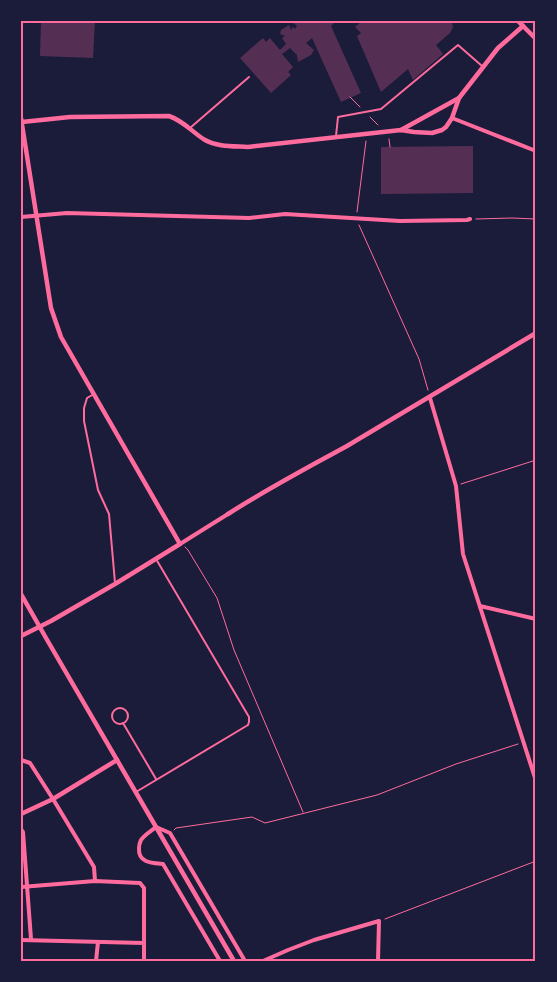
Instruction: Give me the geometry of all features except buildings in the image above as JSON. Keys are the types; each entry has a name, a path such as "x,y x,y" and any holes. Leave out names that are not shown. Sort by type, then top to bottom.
{"street":[{"path":"518,21 536,39"},
{"path":"180,544 61,337 51,308 22,120 70,117 169,116 177,118 206,141 240,146 401,130 432,133 446,127 452,118 459,98 498,48 523,26"},
{"path":"401,130 459,98"},
{"path":"452,118 536,151"},
{"path":"21,217 67,213 249,218 285,214 400,221 470,219"},
{"path":"21,636 115,584 261,493 430,398 536,333"},
{"path":"430,398 456,486 463,554 536,781"},
{"path":"21,594 234,961"},
{"path":"480,606 536,619"},
{"path":"21,760 30,763 53,799 94,867 95,881"},
{"path":"21,814 53,799 117,760"},
{"path":"156,827 170,833 245,961"},
{"path":"156,827 141,840 139,854 142,860 162,864 220,961"},
{"path":"21,829 23,832 31,939"},
{"path":"21,887 95,881 140,882 144,888 144,961"},
{"path":"263,961 314,940 379,921 378,961"},
{"path":"21,940 144,943"},
{"path":"96,961 98,942"}],"lane":[{"path":"336,136 338,116 381,109 458,45 483,67"},
{"path":"190,128 249,77"},
{"path":"94,394 87,398 84,408 84,421 98,490 109,514 115,584"},
{"path":"136,792 248,725 249,722 248,717 156,559"},
{"path":"115,708 123,708 127,712 128,717 123,723 118,724 113,721 111,715 115,708"},
{"path":"123,723 156,779"}],"path":[{"path":"350,98 363,110"},
{"path":"370,117 383,130"},
{"path":"367,133 356,219 419,359 430,398"},
{"path":"389,137 390,146"},
{"path":"470,219 536,219"},
{"path":"456,486 536,460"},
{"path":"180,544 188,550 217,598 234,650 303,813"},
{"path":"170,833 176,828 252,817 265,823 377,795 456,764 524,742"},
{"path":"379,921 536,862"}]}
